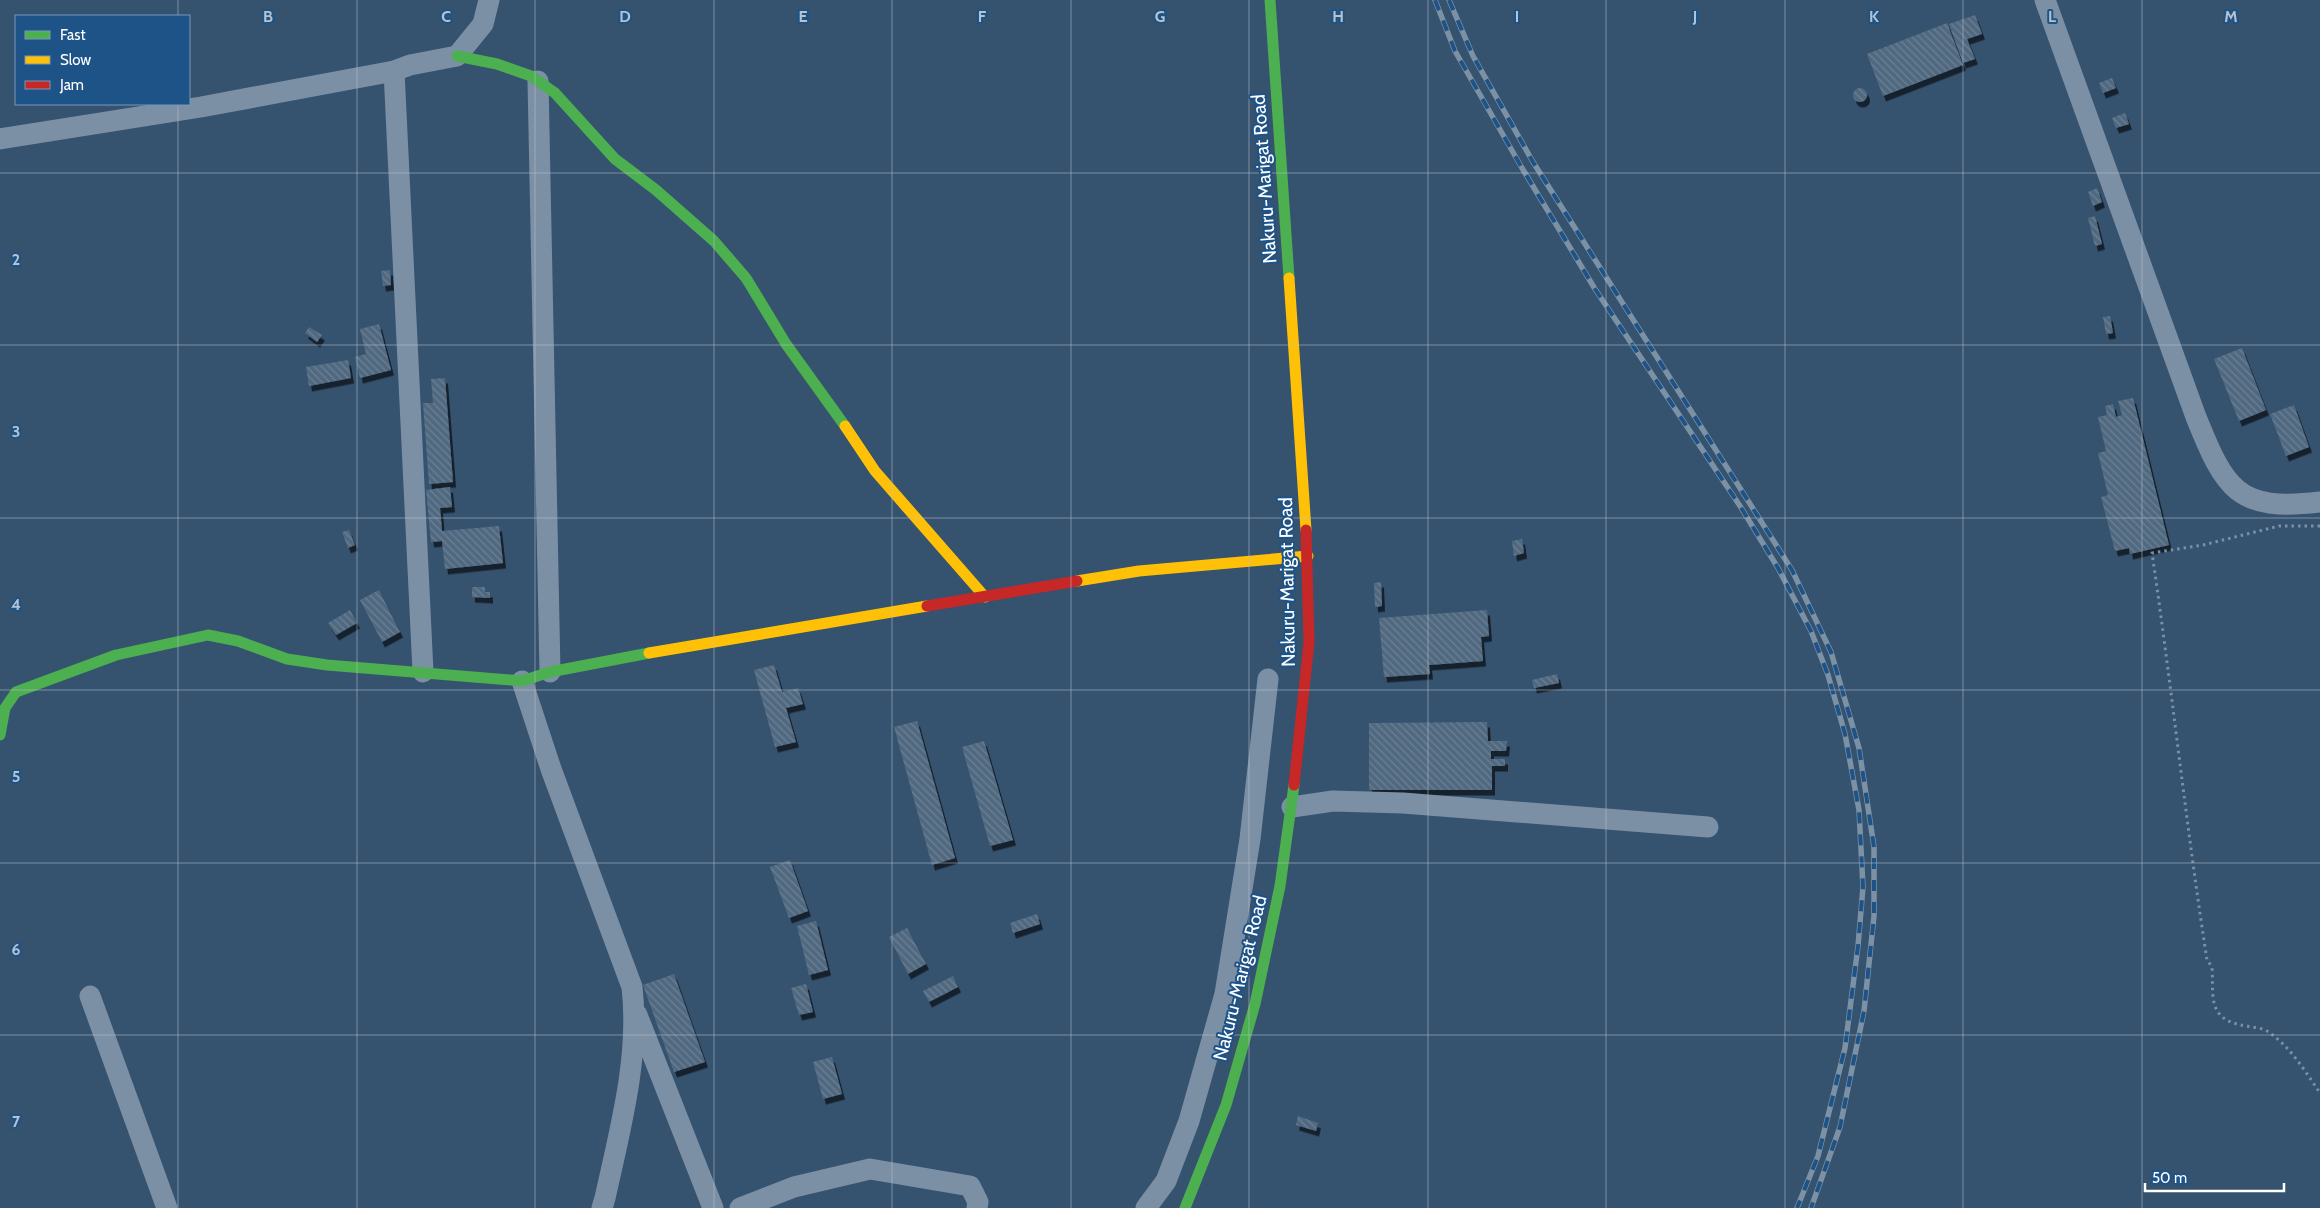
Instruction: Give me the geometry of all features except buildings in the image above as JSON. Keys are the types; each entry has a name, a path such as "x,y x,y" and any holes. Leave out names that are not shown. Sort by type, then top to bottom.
{"street":[{"path":"457,56 483,24 489,0"},
{"name":"Nakuru-Marigat Road","path":"1186,1208 1226,1105 1255,1004 1280,886 1292,807 1309,642 1308,556 1270,0"},
{"path":"2045,0 2214,462 2230,485 2256,501 2290,505 2320,502"},
{"path":"0,139 201,107 394,71 410,65 457,56 497,64 531,76 555,93 615,160 656,190 707,235 739,270 786,344 860,445 875,471 985,597"},
{"path":"394,71 423,672"},
{"path":"538,81 550,672"},
{"path":"0,735 5,708 16,692 116,655 194,637 223,636 287,659 327,665 500,678 522,682 550,672 716,640 1139,571 1308,556"},
{"path":"1146,1208 1166,1181 1189,1121 1225,994 1250,839 1268,679"},
{"path":"522,682 551,769 632,987 635,1011 631,1059 621,1123 606,1198 602,1208"},
{"path":"1292,807 1333,801 1402,803 1708,827"},
{"path":"90,996 167,1208"},
{"path":"635,1011 713,1208"},
{"path":"740,1208 794,1187 870,1169 970,1186 978,1202 977,1208"}],"path":[{"path":"2320,526 2279,526 2203,545 2152,554 2171,683 2206,960 2212,967 2212,993 2215,1009 2234,1024 2266,1030 2295,1056 2320,1093"}],"railway":[{"path":"1435,0 1455,51 1522,168 1595,289 1740,506 1778,568 1811,631 1828,675 1845,734 1859,810 1863,887 1858,946 1845,1048 1818,1156 1797,1208"},
{"path":"1449,0 1473,56 1533,162 1792,570 1831,652 1859,748 1874,847 1874,916 1864,1011 1840,1127 1811,1208"}],"traffic: fast":[{"path":"1270,0 1289,278"},
{"path":"457,56 497,64 531,76 555,93 615,159 656,190 714,241 746,278 786,344 845,426"},
{"path":"0,735 5,708 16,692 116,655 208,635 238,641 287,659 327,665 522,681 550,672 649,653"},
{"path":"1185,1208 1226,1105 1255,1004 1280,886 1294,785"}],"traffic: slow":[{"path":"1289,278 1306,530"},
{"path":"845,426 875,471 985,597"},
{"path":"1077,581 1139,571 1308,556"},
{"path":"649,653 927,606"}],"traffic: jam":[{"path":"1294,785 1309,642 1306,530"},
{"path":"927,606 1077,581"}]}
